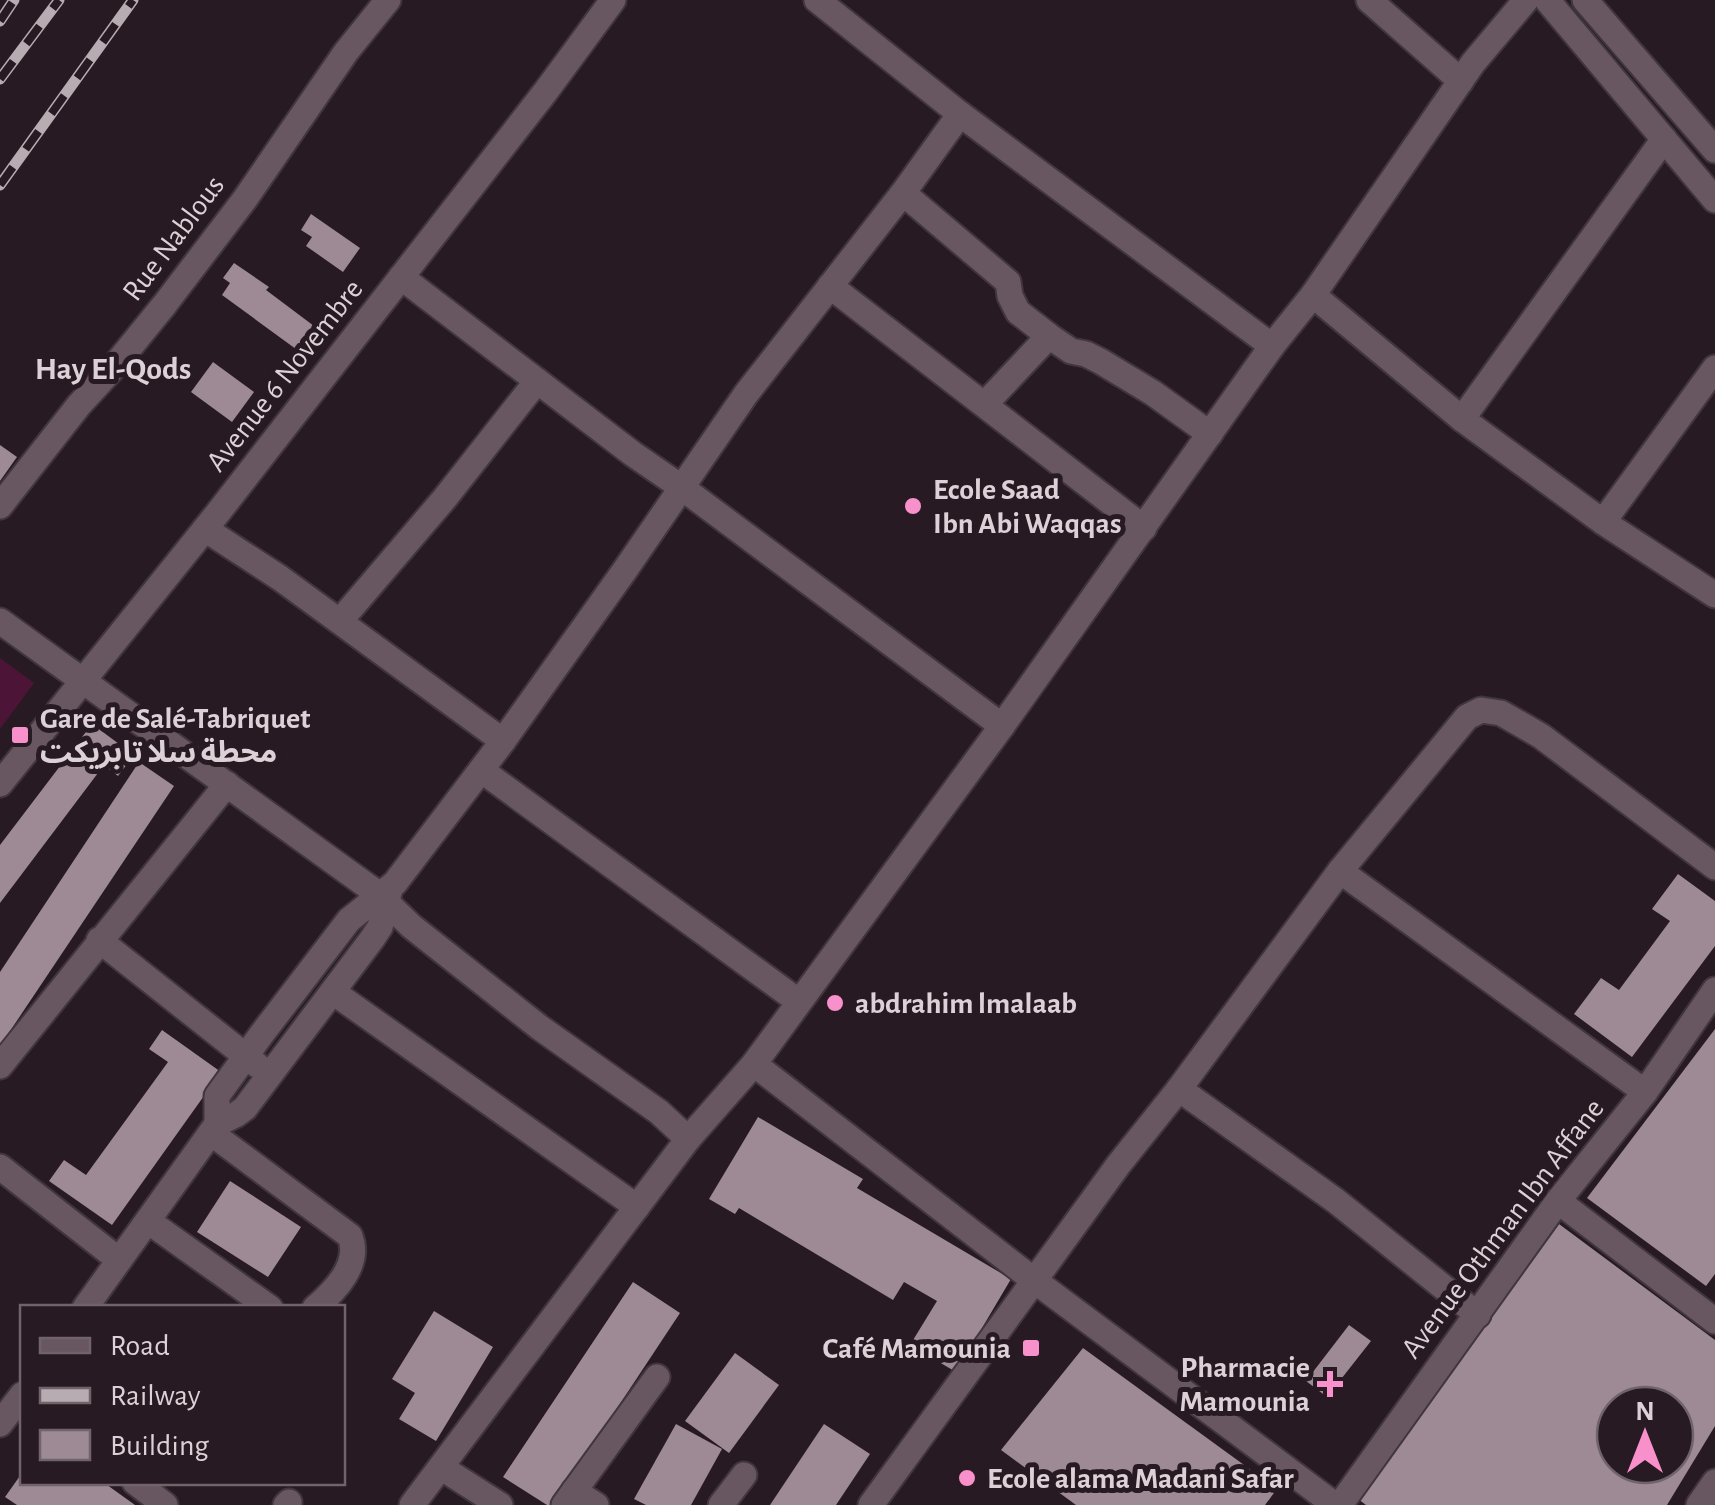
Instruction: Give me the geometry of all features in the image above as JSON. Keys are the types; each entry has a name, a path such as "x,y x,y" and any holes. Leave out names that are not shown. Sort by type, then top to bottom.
{"street":[{"name":"Rue Nablous","path":"0,506 78,405 174,293 346,52 388,0"},
{"name":"Avenue 6 Novembre","path":"0,784 206,528 613,0"},
{"path":"817,0 960,114 1272,346"},
{"path":"1369,0 1461,81"},
{"path":"412,1505 688,1139 754,1064 1002,726 1272,346 1313,295 1473,63 1526,0"},
{"path":"1548,0 1715,200"},
{"path":"1585,0 1715,150"},
{"path":"214,1128 217,1096 246,1056 340,930 356,913 386,895 503,741 746,394 904,193 960,114"},
{"path":"1462,419 1664,138"},
{"path":"904,193 1008,282 1018,312 1070,351 1086,354 1153,392 1210,434"},
{"path":"401,277 1002,726"},
{"path":"830,286 1144,528"},
{"path":"1313,295 1462,419 1603,522 1715,595"},
{"path":"985,404 1049,336"},
{"path":"1603,522 1715,368"},
{"path":"340,621 445,498 537,381"},
{"path":"206,528 503,741"},
{"path":"0,620 386,895 412,926 538,1027 658,1112 688,1139"},
{"path":"871,1505 1119,1164 1340,871 1467,716 1481,710 1501,712 1541,736 1715,868"},
{"path":"481,770 798,1001"},
{"path":"0,1066 227,784"},
{"path":"1340,871 1645,1092"},
{"path":"87,1305 214,1128 245,1108 333,992 380,927 386,895"},
{"path":"99,940 268,1075"},
{"name":"Avenue Othman Ibn Affane","path":"1338,1505 1558,1201 1645,1092 1715,990"},
{"path":"333,992 637,1208"},
{"path":"754,1064 1036,1281 1338,1505"},
{"path":"1179,1088 1336,1201 1478,1315"},
{"path":"214,1128 350,1236 354,1248 351,1264 319,1305"},
{"path":"0,1168 119,1260"},
{"path":"1558,1201 1715,1321"},
{"path":"148,1221 266,1305"},
{"path":"578,1500 657,1376"},
{"path":"0,1424 20,1398"},
{"path":"442,1468 500,1505"},
{"path":"721,1505 744,1475"},
{"path":"1699,1505 1715,1482"},
{"path":"139,1485 164,1505"}],"shaded area":[{"path":"0,658 34,683 0,729"}],"building":[{"path":"311,214 360,248 343,272 306,246 312,237 301,230"},
{"path":"234,263 318,329 300,352 222,295 230,283 223,278"},
{"path":"213,362 254,392 232,422 191,392"},
{"path":"0,445 17,457 0,481"},
{"path":"92,724 134,755 118,776 104,765 0,903 0,845"},
{"path":"139,762 174,786 0,1046 0,972"},
{"path":"1678,874 1715,901 1715,946 1632,1057 1574,1014 1601,978 1619,990 1670,921 1652,909"},
{"path":"1715,1029 1715,1274 1706,1286 1587,1198"},
{"path":"162,1030 221,1072 112,1225 49,1181 64,1160 86,1175 168,1062 149,1049"},
{"path":"758,1117 863,1179 857,1188 1011,1279 956,1372 910,1345 937,1301 904,1282 893,1300 739,1208 735,1214 709,1199"},
{"path":"230,1181 301,1227 268,1277 197,1232"},
{"path":"1559,1224 1715,1340 1715,1426 1695,1459 1695,1385 1595,1385 1595,1485 1679,1485 1667,1505 1366,1505 1358,1499"},
{"path":"633,1282 680,1313 553,1505 547,1505 503,1477"},
{"path":"434,1311 493,1347 436,1441 399,1419 415,1393 392,1379"},
{"path":"1349,1325 1371,1341 1327,1397 1306,1381"},
{"path":"1083,1348 1277,1489 1265,1505 1076,1505 1001,1450"},
{"path":"735,1353 779,1385 729,1453 685,1421"},
{"path":"676,1424 722,1449 691,1505 646,1505 634,1499"},
{"path":"824,1424 870,1454 836,1505 770,1505"},
{"path":"20,1476 20,1485 107,1485 135,1505 17,1505 5,1497"}],"railway":[{"path":"0,21 14,0"},
{"path":"0,79 59,0"},
{"path":"0,185 133,0"}],"place":[{"name":"Ecole Saad Ibn Abi Waqqas","path":"913,506"},
{"name":"Gare de Salé-Tabriquet محطة سلا تابريكت","path":"20,735"},
{"name":"abdrahim lmalaab","path":"835,1003"},
{"name":"Café Mamounia","path":"1031,1348"},
{"name":"Pharmacie Mamounia","path":"1330,1384"},
{"name":"Ecole alama Madani Safar","path":"967,1478"}],"district":[{"name":"Hay El-Qods","path":"113,368"}]}
